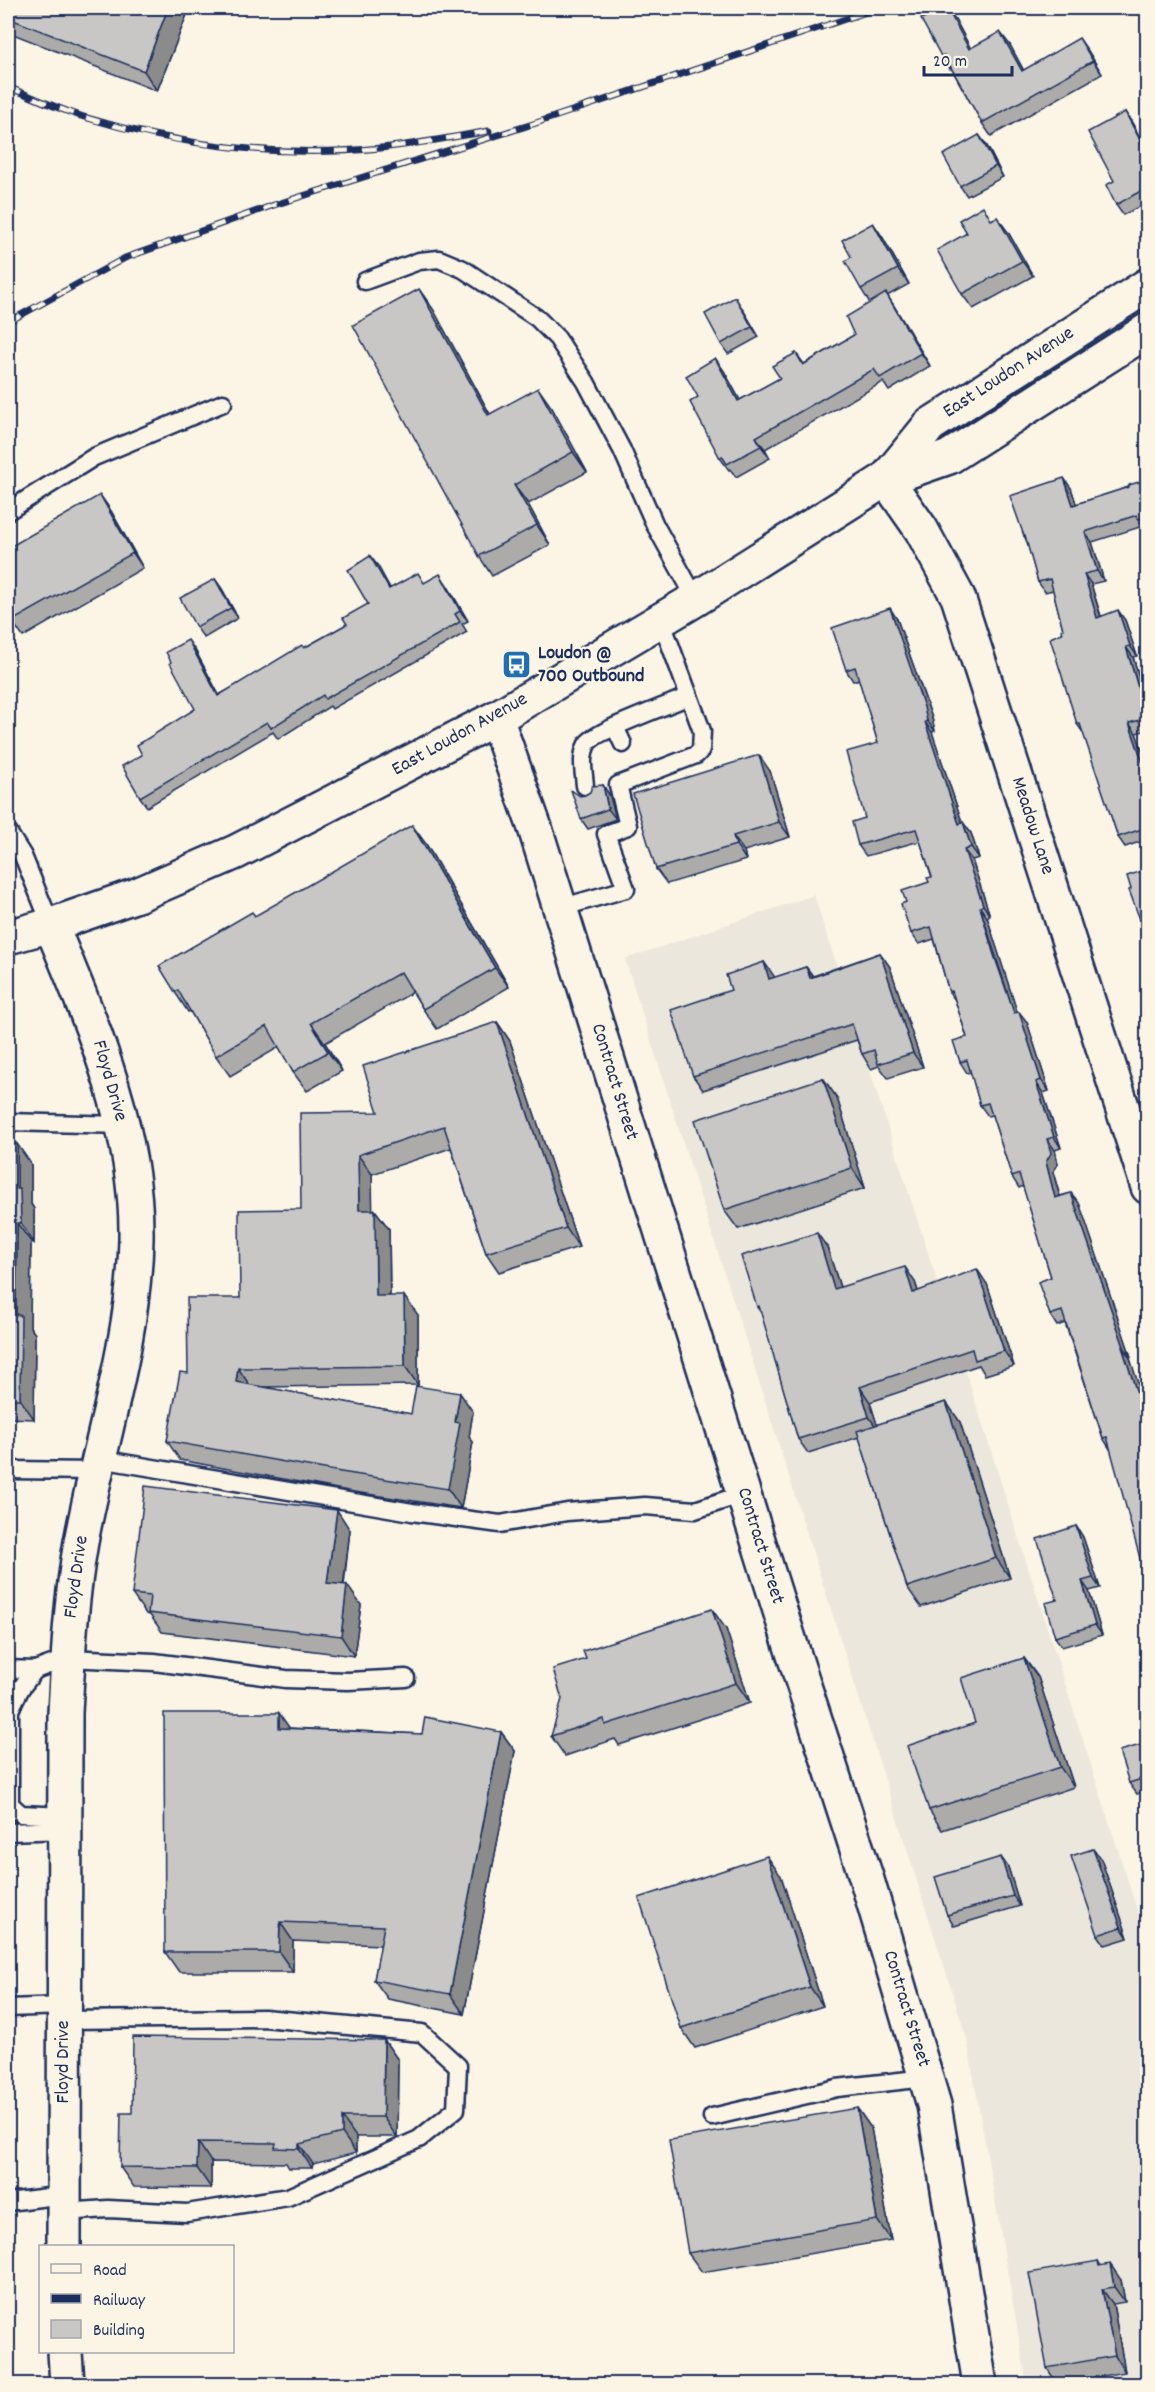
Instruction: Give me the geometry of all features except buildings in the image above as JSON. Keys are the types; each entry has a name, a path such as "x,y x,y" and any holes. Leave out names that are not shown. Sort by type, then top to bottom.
{"street":[{"name":"East Loudon Avenue","path":"886,479 930,425 1148,285"},
{"name":"East Loudon Avenue","path":"8,937 51,926 137,895 236,852 496,718 662,620 886,479 949,457 1148,330"},
{"name":"Meadow Lane","path":"886,479 921,529 958,597 1148,1186"},
{"name":"Contract Street","path":"496,718 535,828 743,1494 867,1880 934,2105 980,2385"},
{"name":"Floyd Drive","path":"51,926 92,1024 122,1125 131,1170 136,1237 132,1303 81,1542 70,1627 65,1713 64,2245"},
{"path":"65,2353 67,2385"}],"lane":[{"path":"365,281 419,261 440,259 463,269 537,318 557,338 586,382 622,450 655,525 696,599"},
{"path":"8,511 94,457 223,403"},
{"path":"599,788 696,755 701,750 702,731 662,620"},
{"path":"560,908 626,889 602,830 628,826 599,788 583,754 588,741 689,696"},
{"path":"615,727 623,744"},
{"path":"8,832 22,856 51,926"},
{"path":"8,1122 122,1125"},
{"path":"8,1470 98,1465 500,1524 567,1512 634,1507 695,1510 743,1494"},
{"path":"8,1669 35,1670 68,1658 154,1662 286,1679 348,1681 406,1678"},
{"path":"35,1670 21,1688 10,1710 10,1804 21,1814 65,1823"},
{"path":"8,1832 65,1823"},
{"path":"8,2008 64,2013 264,2018 422,2033 458,2066 456,2109 419,2139 288,2197 187,2214 8,2202"},
{"path":"712,2117 837,2088 926,2078"}],"shaded area":[{"path":"814,895 1147,1941 1147,2384 1027,2384 967,2039 625,959"}],"railway":[{"path":"8,322 125,258 274,205 533,124 878,8"},
{"path":"8,87 74,114 120,127 231,147 344,151 381,148 489,131"}],"place":[{"name":"Loudon @ 700 Outbound","path":"517,665"}]}
